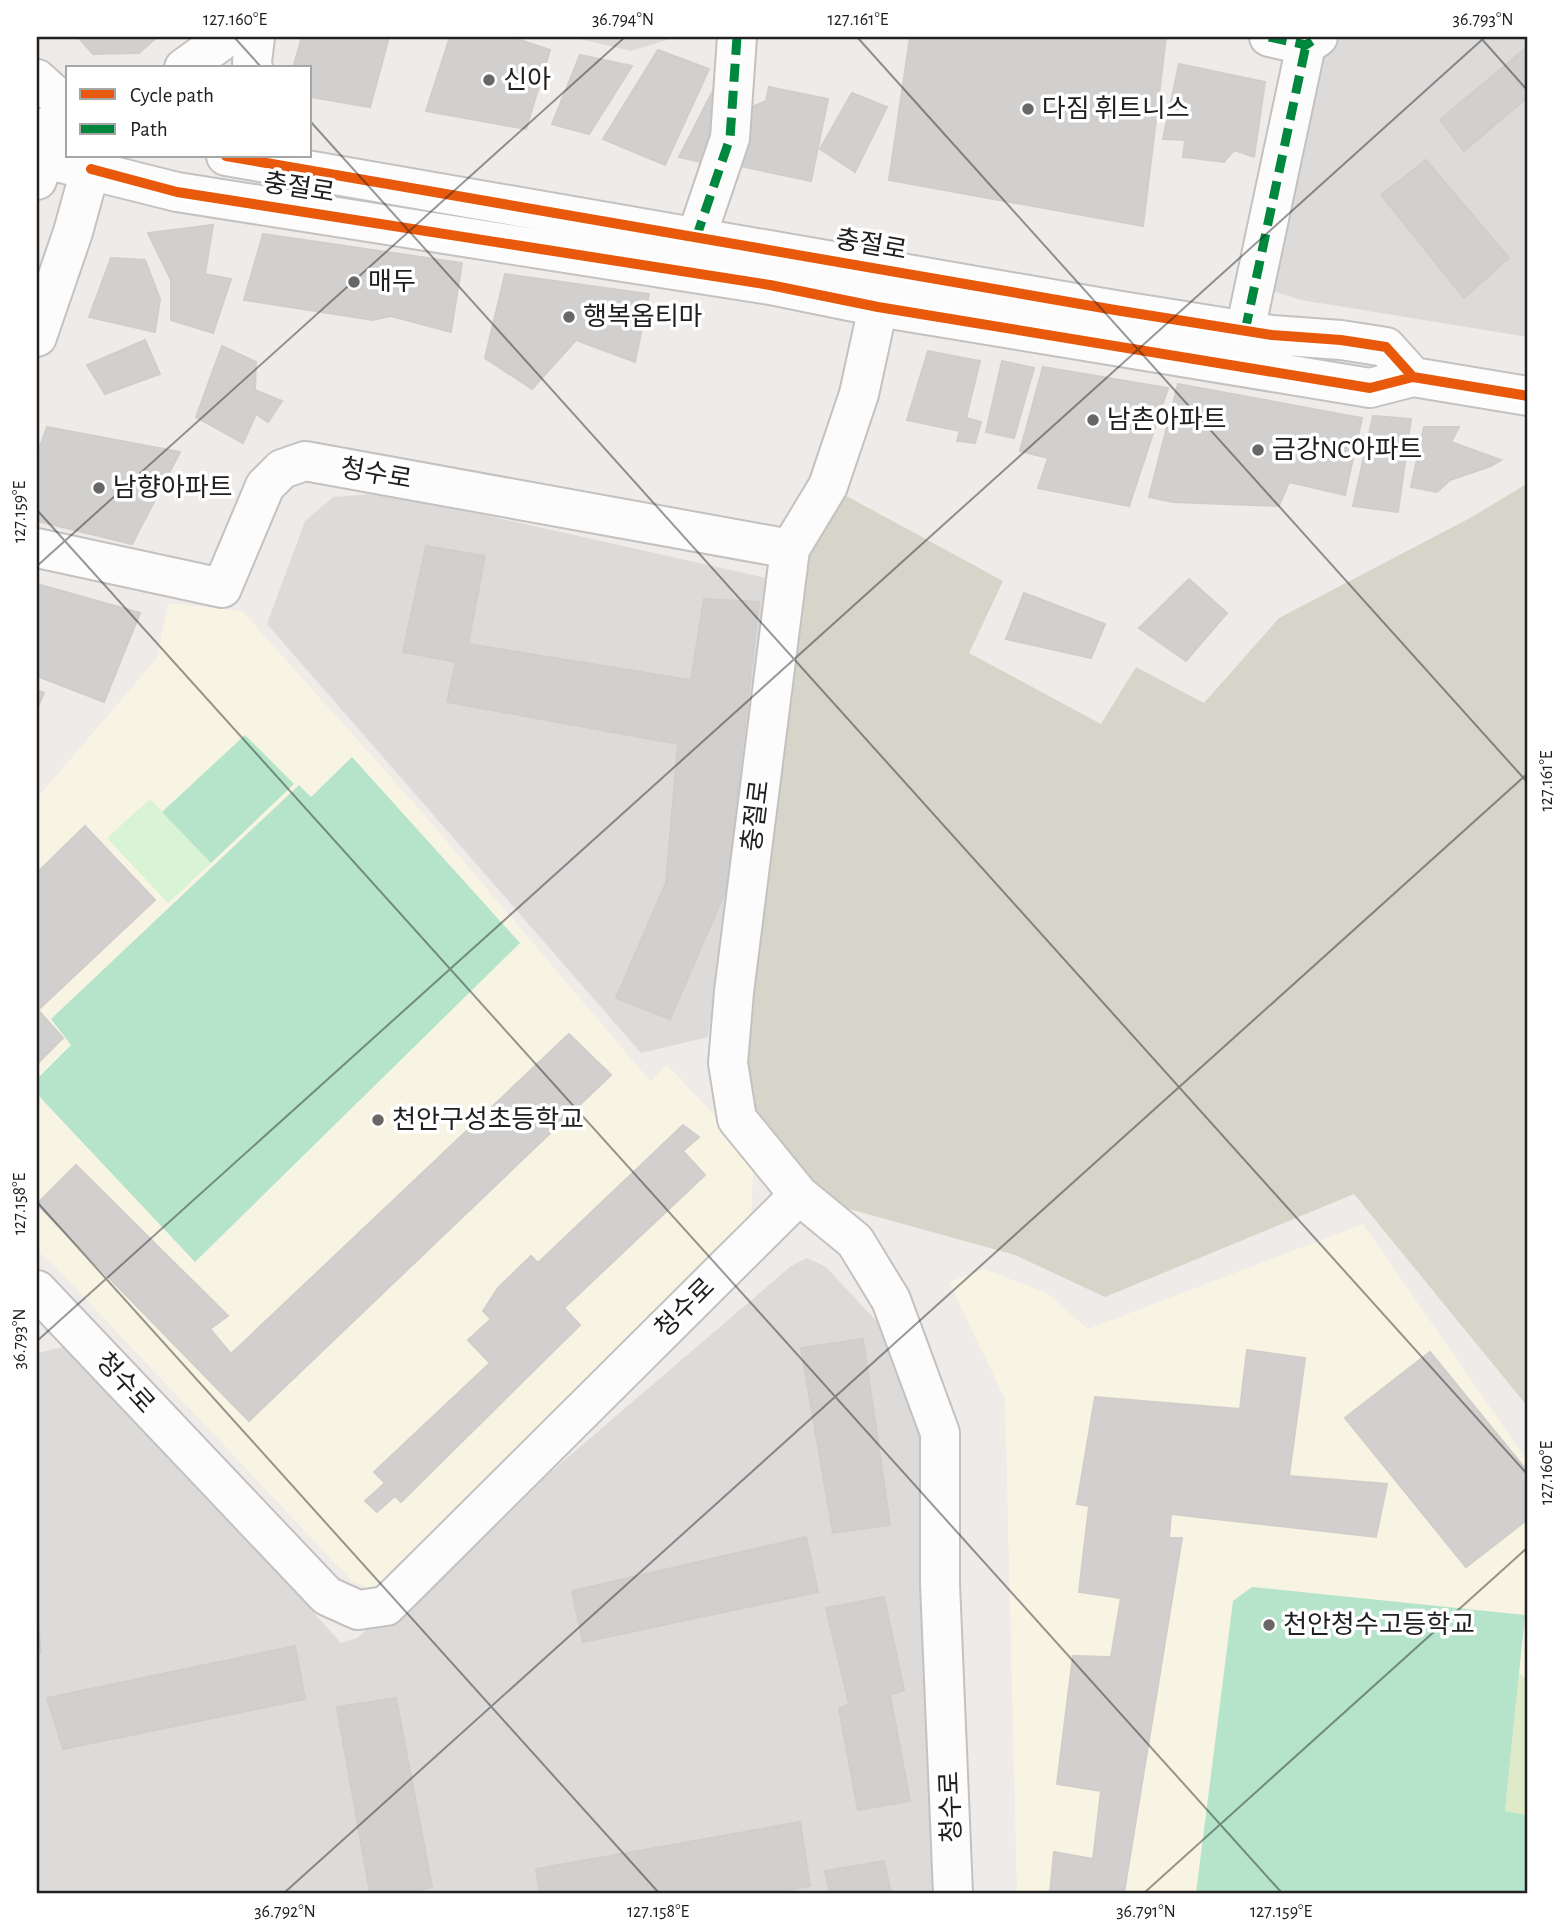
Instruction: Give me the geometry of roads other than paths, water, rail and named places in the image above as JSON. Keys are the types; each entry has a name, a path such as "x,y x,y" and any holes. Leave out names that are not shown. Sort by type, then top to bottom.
{"street":[{"path":"187,66 227,37"},
{"path":"253,66 256,37"},
{"path":"696,238 730,138 737,37"},
{"path":"1245,331 1312,41 1269,37"},
{"path":"37,79 47,137"},
{"name":"충절로","path":"47,137 66,148"},
{"name":"충절로","path":"250,158 299,162 696,238 1245,331 1386,347 1413,377"},
{"path":"37,337 73,232 92,162"},
{"name":"충절로","path":"92,162 177,192 770,285 878,307 1370,388 1413,377 1528,396"},
{"name":"충절로","path":"799,1195 737,1119 728,1063 734,992 790,549 828,486 859,394 878,307"},
{"name":"청수로","path":"37,548 222,588 265,486 282,469 305,461 790,549"},
{"name":"청수로","path":"37,1290 327,1596 358,1609 386,1606 799,1195 855,1241 891,1300 940,1433 940,1584 953,1893"}],"place":[{"name":"신아","path":"489,80"},
{"name":"다짐 휘트니스","path":"1028,109"},
{"name":"매두","path":"354,282"},
{"name":"행복옵티마","path":"569,317"},
{"name":"남촌아파트","path":"1093,420"},
{"name":"금강NC아파트","path":"1258,450"},
{"name":"남향아파트","path":"99,488"},
{"name":"천안구성초등학교","path":"378,1120"},
{"name":"천안청수고등학교","path":"1269,1625"}]}
